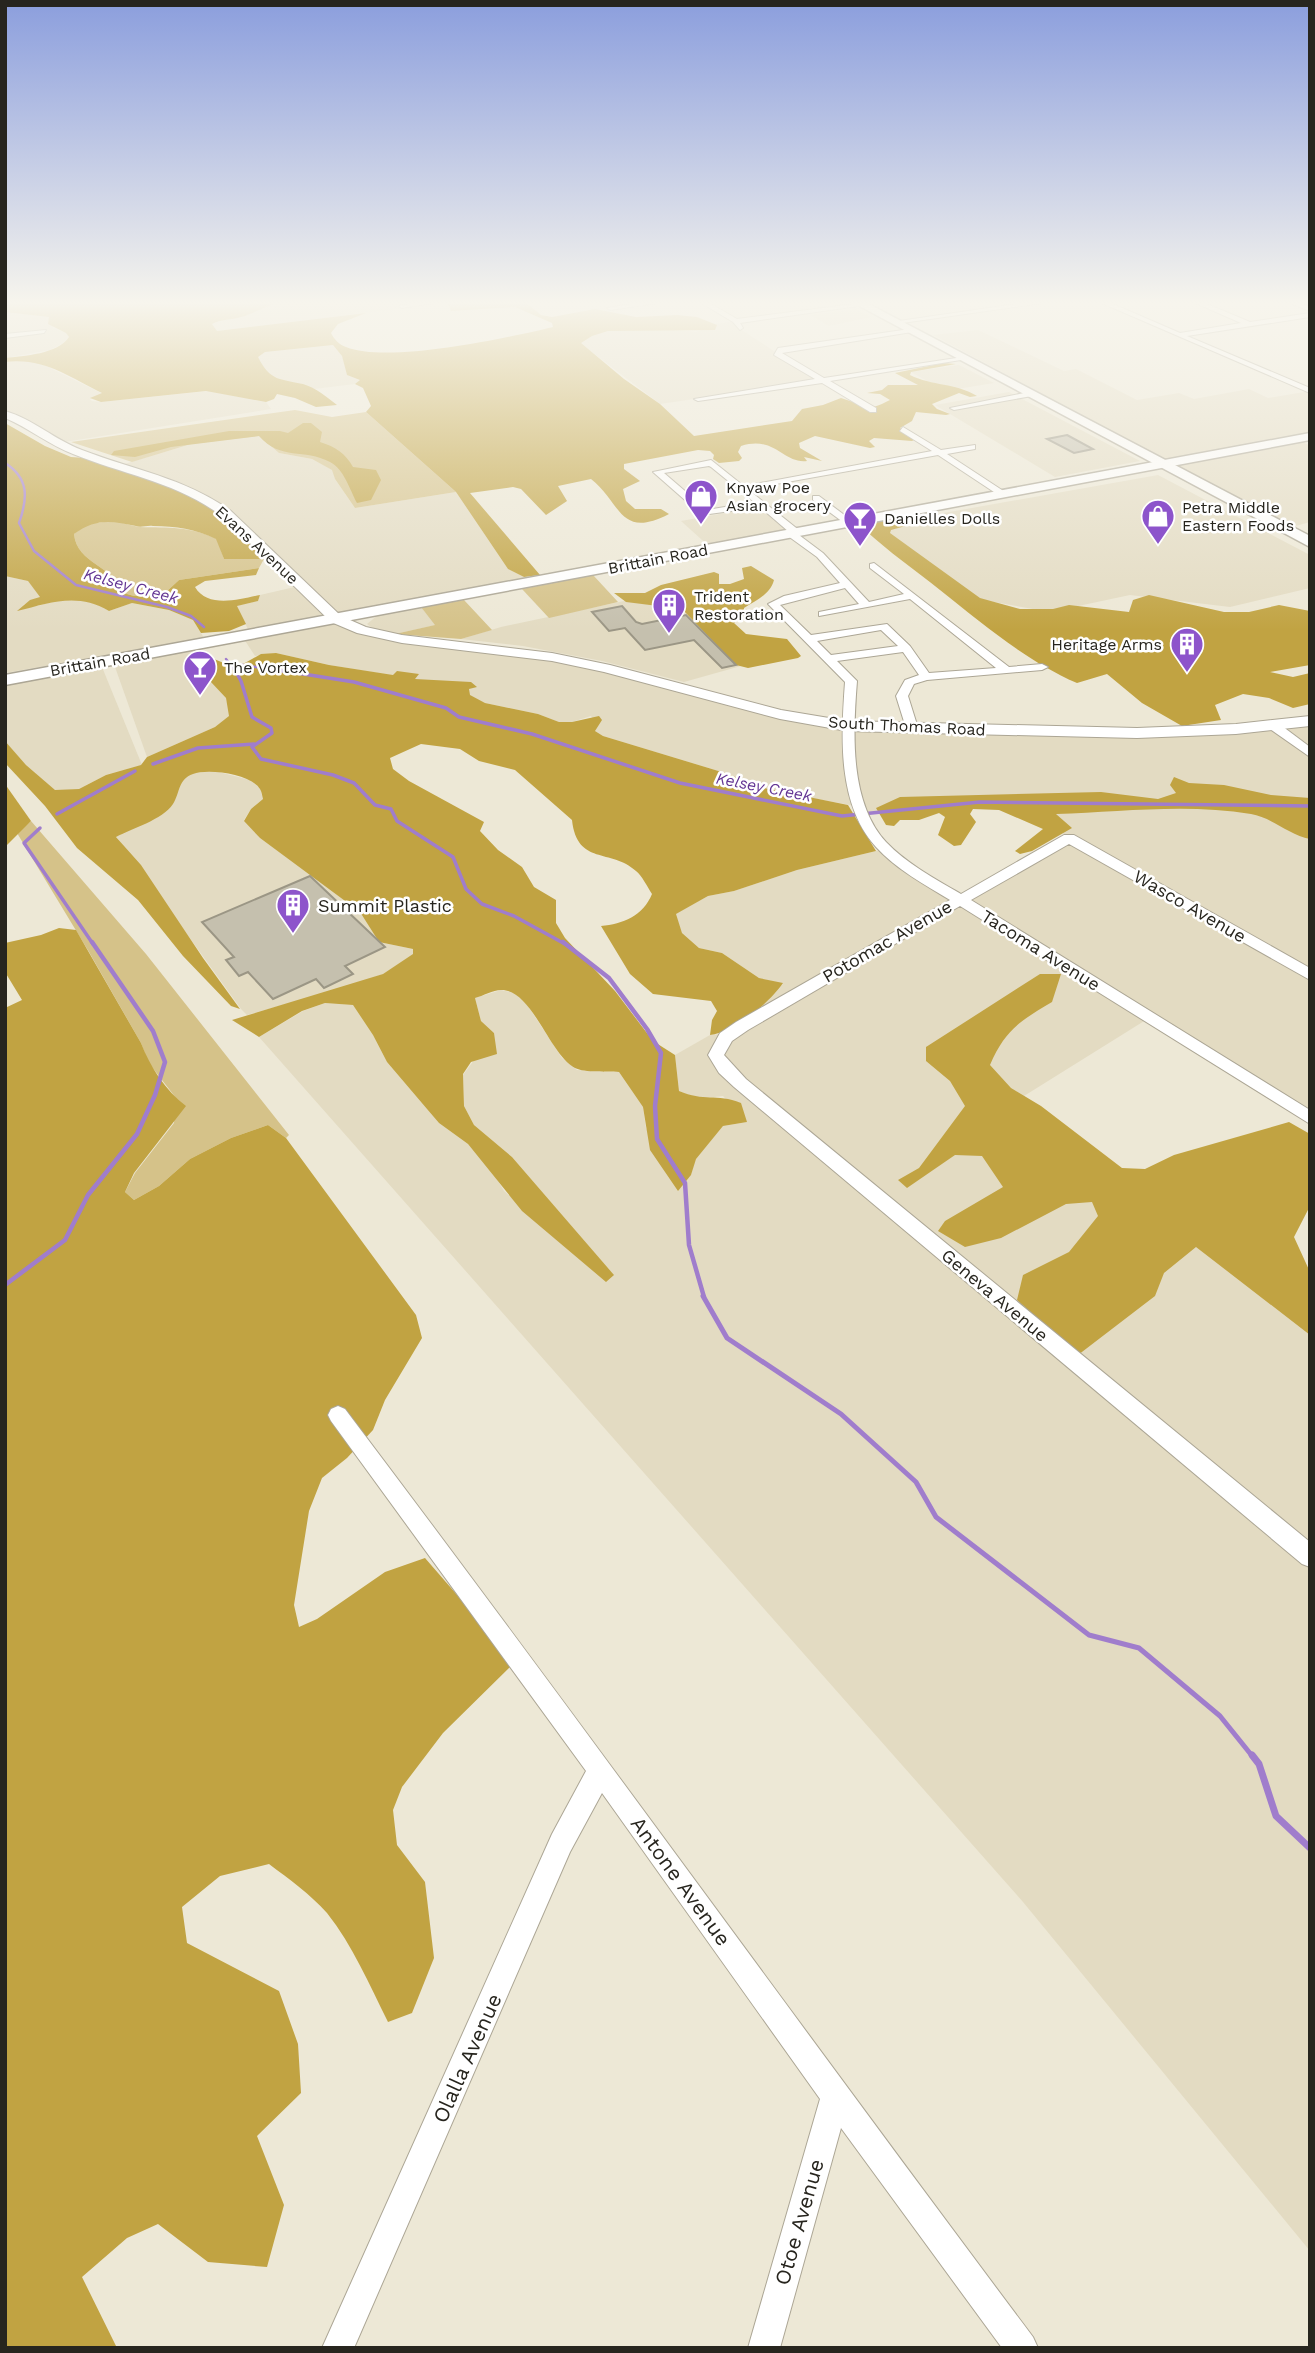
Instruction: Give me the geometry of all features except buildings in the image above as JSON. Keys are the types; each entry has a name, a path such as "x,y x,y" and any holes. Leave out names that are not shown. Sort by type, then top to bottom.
{"main road":[{"path":"1061,411 1310,542"},
{"name":"Brittain Road","path":"5,680 1310,436"}],"street":[{"name":"Evans Avenue","path":"5,414 68,448 161,477 207,499 227,514 336,619 383,636 470,645"},
{"path":"903,429 1003,494"},
{"path":"759,484 972,447"},
{"path":"762,505 705,513 657,472 711,463 762,505 820,555 866,605"},
{"path":"816,498 850,523"},
{"path":"874,566 1006,670"},
{"name":"Tacoma Avenue","path":"846,585 773,604 851,681 847,726 861,807 873,835 887,850 960,899 1310,1118"},
{"path":"823,614 911,596"},
{"path":"809,639 883,626 906,648 926,677"},
{"name":"South Thomas Road","path":"470,645 532,653 605,668 748,707 847,726 1147,733 1274,726 1310,721"},
{"path":"831,659 906,648"},
{"path":"912,728 902,696 909,682 926,677 1042,667"},
{"path":"1274,726 1310,752"},
{"name":"Potomac Avenue","path":"742,1026 1069,838"},
{"name":"Wasco Avenue","path":"1069,838 1310,975"},
{"name":"Geneva Avenue","path":"742,1026 726,1037 716,1055 733,1076 1310,1556"},
{"name":"Antone Avenue","path":"338,1415 835,2096 1023,2348"},
{"name":"Olalla Avenue","path":"338,2348 561,1843 600,1771"},
{"name":"Otoe Avenue","path":"764,2348 835,2096"}],"shaded area":[{"path":"5,411 260,411 58,443 5,414"},
{"path":"289,411 332,417 366,412 456,492 355,508 332,470 312,459 279,453 259,436 191,444 132,462 71,442"},
{"path":"667,411 694,436 792,421 800,411 942,411 950,414 916,412 912,421 900,428 916,439 912,441 874,438 869,441 875,447 870,448 815,436 799,443 800,448 822,461 804,457 807,461 799,461 762,444 753,444 741,446 738,452 742,458 739,461 719,463 713,459 714,455 710,451 698,450 624,464 624,469 640,481 623,489 626,501 635,509 661,509 669,514 653,521 640,523 622,515 591,479 558,486 567,501 546,515 521,489 513,487 470,493 540,575 524,577 508,569 456,492 366,412"},
{"path":"945,411 1045,411 1140,461 1055,477"},
{"path":"1310,411 1310,436 1298,439 1310,446 1310,522 1285,529 1063,412"},
{"path":"5,423 45,446 71,457 85,458 168,482 194,496 235,525 264,559 224,559 216,539 178,527 140,527 104,522 90,525 74,534 82,552 111,576 120,592 134,596 166,592 179,580 259,568 256,575 205,581 195,587 201,594 216,600 260,595 258,601 237,606 246,624 229,631 201,633 193,620 169,610 132,603 109,611 86,602 63,601 17,611 30,600 40,597 28,581 5,576"},
{"path":"303,423 311,423 322,432 320,442 340,451 353,467 376,470 381,480 371,500 357,503 343,475 330,462 284,452 267,444 259,436 171,447 135,457 111,455 114,451 229,431 288,433"},
{"path":"259,436 279,453 312,459 333,470 335,479 355,508 456,492 508,569 524,577 529,583 424,603 405,601 359,609 337,618 366,635 532,653 847,726 1090,732 1310,721 1310,1118 1149,1018 1024,1096 1310,1308 1310,2251 1023,1902 259,1037 303,1011 325,1003 353,1005 387,1062 439,1123 468,1144 494,1174 504,1191 606,1281 613,1274 512,1157 474,1125 464,1106 463,1075 494,1033 481,1021 475,998 501,990 515,993 528,1006 562,1058 577,1070 619,1072 643,1107 646,1128 691,1175 695,1159 723,1126 747,1122 723,1096 697,1099 679,1091 675,1055 710,1035 720,1034 783,984 759,978 722,953 699,948 682,933 675,914 708,896 734,891 797,870 887,850 960,899 1069,837 1009,802 865,814 861,807 762,789 725,773 603,736 595,731 597,725 591,716 572,722 559,722 538,714 485,703 414,679 276,653 255,656 242,636 335,619 312,590 161,477 121,465 191,444"},
{"path":"1158,475 1310,555 1310,588 1230,607 1130,595 1050,612 977,599 884,530 938,514"},
{"path":"764,506 797,533 712,549 681,521"},
{"path":"920,516 931,519 891,530 890,533 980,598 1020,609 1053,609 1069,605 1129,612 1133,600 1149,595 1224,612 1249,612 1279,605 1310,611 1310,665 1270,672 1293,677 1310,673 1310,704 1293,708 1269,698 1243,694 1215,705 1221,720 1182,726 1142,703 1107,674 1077,683 1058,674 989,629 865,530 875,522"},
{"path":"113,521 140,527 179,528 198,532 217,539 224,559 264,559 259,568 179,580 166,592 134,596 120,592 111,576 82,552 74,534 87,524"},
{"path":"751,566 774,580 766,593 744,608 744,616 734,623 746,634 787,639 801,656 798,658 748,668 736,665 682,609 626,602 614,593 645,593 661,585 714,572 719,574 719,584 730,584 744,579 742,568"},
{"path":"593,575 618,602 549,618 522,589"},
{"path":"5,576 28,581 41,597 23,605 38,606 61,599 78,599 96,603 109,611 132,603 169,610 193,620 204,638 5,673"},
{"path":"299,586 332,618 250,633 236,606 258,601 260,595"},
{"path":"464,600 492,630 461,639 395,634 435,625 421,607"},
{"path":"624,601 682,609 741,666 684,682 602,661 523,646 461,639 501,627"},
{"path":"421,607 436,625 395,634 375,630 367,624 378,615"},
{"path":"195,649 195,664 226,698 230,716 215,727 147,757 115,667 120,663"},
{"path":"276,653 393,675 397,671 419,674 415,679 471,682 477,687 469,689 470,695 485,703 538,714 559,722 599,716 602,720 595,731 603,736 725,773 764,788 848,805 876,851 708,896 676,914 682,933 699,948 722,953 759,978 783,983 769,999 740,1023 710,1035 712,1020 717,1011 711,1001 653,994 630,974 601,926 631,917 648,902 652,894 636,871 626,864 588,850 575,834 572,820 515,770 479,761 460,749 421,744 390,758 393,769 409,781 484,822 480,831 498,850 522,867 534,887 556,900 556,923 565,938 615,991 653,1041 675,1055 679,1091 741,1103 747,1122 723,1126 696,1159 691,1175 678,1191 650,1150 643,1107 619,1072 575,1068 557,1050 522,1000 512,992 498,990 475,998 481,1021 494,1033 497,1054 471,1062 463,1074 464,1106 474,1125 512,1157 614,1275 606,1282 522,1211 468,1144 439,1123 387,1062 353,1005 325,1003 302,1011 259,1037 232,1020 383,974 413,954 413,949 379,942 360,912 260,838 244,821 251,809 263,799 261,790 255,784 248,779 229,774 193,774 182,783 168,810 116,837 141,865 240,1009 231,1006 183,956 138,900 77,848 45,806 5,763 5,741 26,765 55,790 79,789 106,775 141,765 147,757 215,727 229,716 226,698 194,664 200,658 214,659 236,668 261,654"},
{"path":"102,667 142,765 106,775 79,789 55,791 26,765 5,741 5,685"},
{"path":"215,771 250,780 260,788 263,799 251,809 244,820 260,838 360,912 379,942 413,949 413,955 383,974 247,1015 116,836 153,819 172,805 183,779 193,773"},
{"path":"1174,777 1189,783 1224,785 1271,795 1310,798 1310,839 1251,814 1202,809 1129,810 1056,814 1072,828 1032,851 1020,854 1015,851 1043,829 999,810 973,809 970,814 976,822 961,845 954,846 938,835 945,817 939,813 919,820 900,820 894,826 886,825 876,808 900,797 1101,792 1158,799 1176,793 1170,785"},
{"path":"5,784 31,821 5,847"},
{"path":"31,821 146,954 289,1135 286,1138 268,1125 231,1138 190,1159 159,1186 134,1200 125,1192 135,1173 174,1123 176,1098 148,1062 141,1043 89,952 17,833"},
{"path":"59,928 76,930 154,1070 165,1086 186,1106 134,1173 125,1192 134,1200 159,1186 190,1159 231,1138 268,1125 286,1138 416,1315 422,1338 385,1400 373,1430 347,1458 322,1478 309,1511 294,1605 299,1627 317,1619 385,1572 425,1558 471,1611 510,1667 443,1733 402,1787 393,1810 397,1845 425,1882 434,1958 412,2013 388,2022 353,1952 327,1913 269,1864 220,1876 182,1907 187,1943 279,1991 298,2044 301,2093 257,2136 284,2205 267,2267 208,2262 158,2224 127,2238 82,2277 117,2348 5,2348 5,1008 22,1000 5,972 5,943"},
{"path":"1040,974 1061,974 1052,1002 1031,1015 1008,1035 990,1065 1011,1088 1041,1106 1122,1168 1145,1169 1174,1155 1289,1122 1310,1134 1310,1206 1294,1237 1310,1272 1310,1335 1196,1247 1164,1273 1155,1296 1078,1355 1017,1300 1023,1275 1069,1252 1098,1216 1092,1202 1066,1204 1001,1238 965,1247 938,1231 945,1221 1003,1187 982,1156 955,1155 907,1188 898,1180 919,1168 965,1106 950,1081 926,1061 926,1047"}],"waterway":[{"name":"Kelsey Creek","path":"5,463 19,475 22,482 25,497 19,523 34,551 76,585 167,607 191,616 204,627"},
{"name":"Kelsey Creek","path":"226,659 236,672"},
{"name":"Kelsey Creek","path":"230,663 289,672"},
{"path":"235,670 252,717 271,728 272,733 252,747 261,759 333,775 354,783 375,805 391,809 397,821 453,857 466,889 482,904 514,916 565,944"},
{"name":"Kelsey Creek","path":"278,670 354,682 446,708 459,717 532,734 680,783 842,816 980,802 1310,806"},
{"path":"153,764 198,748 254,744"},
{"path":"57,814 135,771"},
{"path":"40,828 24,843 93,944"},
{"path":"5,1285 65,1240 88,1195 137,1134 155,1095 165,1062 153,1031 92,942"},
{"path":"563,942 609,978 647,1029 661,1053 655,1106 657,1139 685,1183 689,1245 704,1297"},
{"path":"703,1296 727,1338 841,1414 916,1482 936,1517 1089,1635 1139,1648 1220,1716 1253,1757"},
{"path":"1252,1755 1259,1764 1276,1816 1310,1848"}],"place":[{"name":"Knyaw Poe Asian grocery","path":"701,526"},
{"name":"Petra Middle Eastern Foods","path":"1158,546"},
{"name":"Danielles Dolls","path":"860,548"},
{"name":"Trident Restoration","path":"669,635"},
{"name":"Heritage Arms","path":"1187,674"},
{"name":"The Vortex","path":"200,697"},
{"name":"Summit Plastic","path":"293,935"}]}
